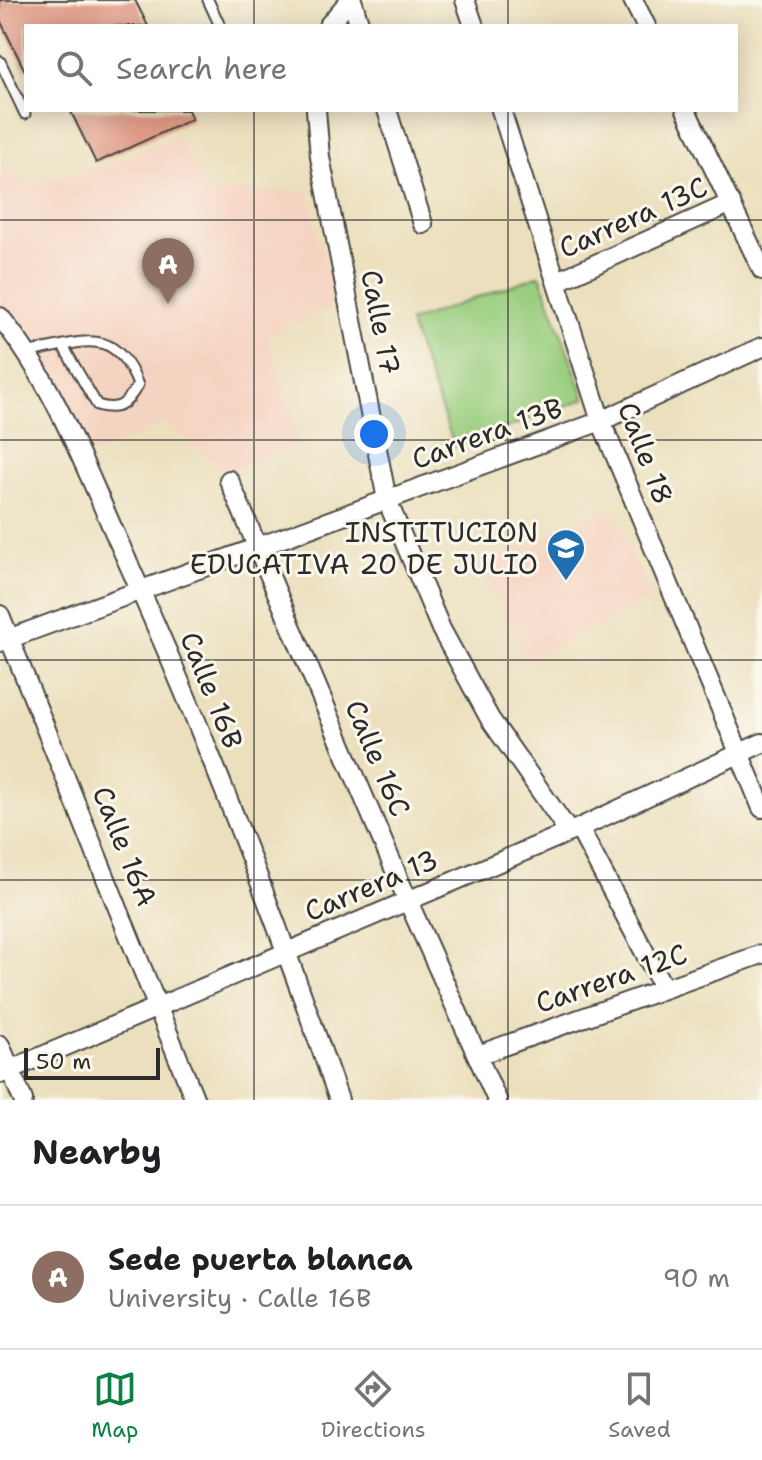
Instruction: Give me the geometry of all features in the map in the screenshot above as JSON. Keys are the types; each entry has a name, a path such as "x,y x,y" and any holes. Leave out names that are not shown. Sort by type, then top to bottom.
{"street":[{"path":"330,24 351,0 359,24"},
{"path":"465,0 473,24"},
{"name":"Calle 17","path":"316,112 320,157 387,500 448,642 490,719 574,830 664,989"},
{"path":"388,112 423,224"},
{"name":"Calle 18","path":"502,112 601,421 762,808"},
{"path":"687,112 762,270"},
{"name":"Carrera 13C","path":"558,281 731,203"},
{"name":"Calle 16B","path":"0,317 29,352 51,392 141,591 287,951 339,1100"},
{"name":"Carrera 13B","path":"6,640 601,421 762,347"},
{"name":"Calle 16C","path":"229,480 408,901 497,1100"},
{"name":"Calle 16A","path":"0,615 6,640 159,1005 195,1100"},
{"name":"Carrera 13","path":"5,1072 574,830 762,743"},
{"name":"Carrera 12C","path":"478,1055 762,954"},
{"path":"0,1045 5,1072 23,1100"}],"lane":[{"path":"208,0 219,24"},
{"path":"0,61 24,112"},
{"path":"29,352 100,339 119,348 138,385 126,404 112,409 97,405 63,346"}],"shaded area":[{"path":"177,136 209,193 307,191 336,305 267,335 300,444 225,472 166,422 94,454 41,357 0,303 0,168 30,183 93,171"},
{"name":"INSTITUCION EDUCATIVA 20 DE JULIO","path":"612,508 651,599 530,659 479,565"}],"green space":[{"path":"540,275 585,399 455,447 409,322"}],"building":[{"path":"0,0 135,0 147,24 24,24 24,69 0,20"},
{"path":"71,112 189,112 192,119 96,163"}],"place":[{"name":"Sede puerta blanca","path":"168,304"},
{"name":"INSTITUCION EDUCATIVA 20 DE JULIO","path":"566,582"}]}
